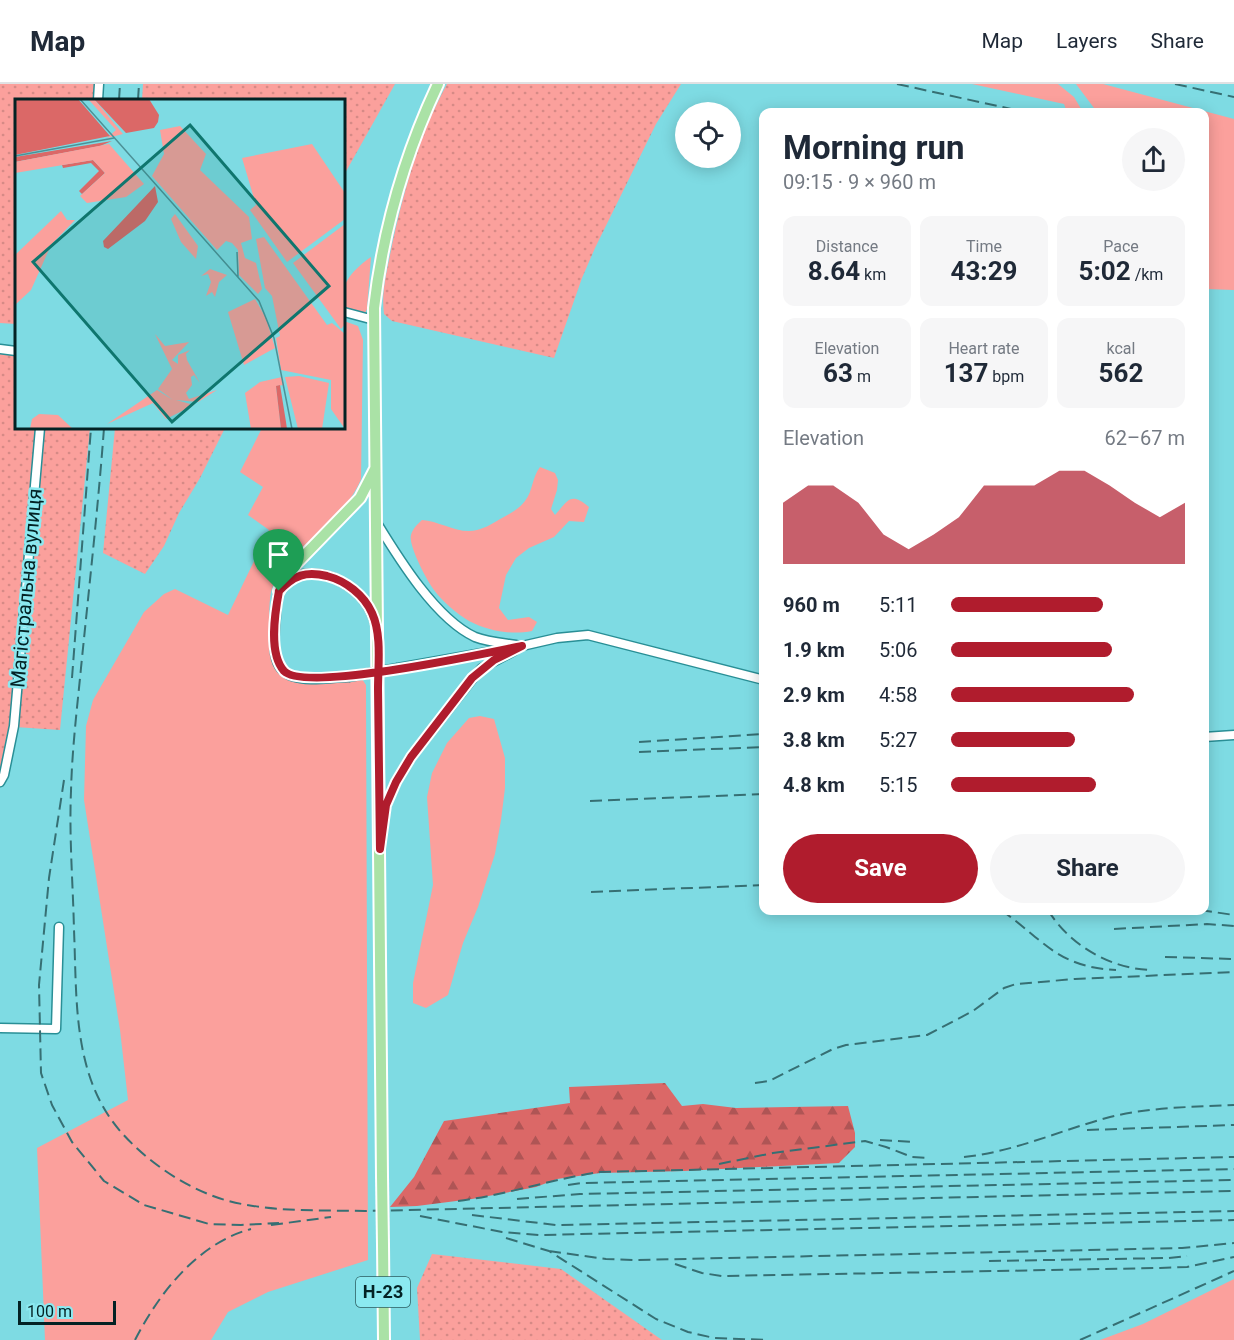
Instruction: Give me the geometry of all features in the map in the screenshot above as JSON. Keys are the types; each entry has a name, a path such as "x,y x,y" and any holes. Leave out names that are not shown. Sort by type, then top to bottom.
{"main road":[{"name":"Н-23","path":"384,1340 374,320 379,269 399,186 414,139 438,84"},
{"path":"279,591 287,574 360,498 376,466"}],"street":[{"path":"98,99 99,84"},
{"path":"345,312 374,320"},
{"path":"0,349 15,351"},
{"name":"Магістральна вулиця","path":"0,783 4,775 15,726 40,429"},
{"path":"377,523 401,563 450,620 477,638 522,646"},
{"path":"377,628 372,612 355,590 334,578 310,573 299,574 279,591 275,655 282,669 291,676 302,678 348,677 557,638 588,636 759,679"},
{"path":"380,849 386,805 411,757 472,678 494,660 522,646"},
{"path":"1209,736 1234,735"},
{"path":"0,1028 56,1029 59,927"}],"shaded area":[{"path":"0,84 96,84 95,99 15,99 15,324 0,323"},
{"path":"143,84 395,84 345,173 345,99 142,99"},
{"path":"447,84 681,84 656,124 595,248 554,358 392,321 384,314 386,274 407,186 428,123"},
{"path":"972,84 1058,84 1074,97 1081,108 1066,108 1064,104"},
{"path":"1076,84 1103,84 1193,108 1094,108"},
{"path":"1209,112 1234,119 1234,290 1209,289"},
{"path":"371,257 365,313 345,309 345,286 358,267"},
{"path":"345,321 358,326 363,340 361,479 341,510 300,550 277,577 271,592 269,611 272,660 278,672 302,683 362,679 366,685 368,1260 268,1292 228,1312 211,1340 45,1340 37,1148 128,1100 120,1030 84,800 86,726 93,700 144,612 164,594 175,589 228,615 269,530 248,515 263,487 240,472 262,429 345,429"},
{"path":"0,349 15,351 15,429 90,429 60,730 15,727 0,782"},
{"path":"115,429 224,429 179,513 164,546 145,574 103,553"},
{"path":"540,467 555,473 558,480 551,509 555,515 566,502 573,499 578,500 589,507 584,522 569,521 554,537 529,548 516,558 506,575 499,608 508,620 529,617 537,622 532,631 500,631 469,621 445,603 434,590 415,554 411,535 422,520 463,531 477,530 490,525 523,504"},
{"path":"480,716 494,719 505,758 505,788 495,854 478,907 463,943 448,995 426,1008 413,1003 413,983 433,885 427,797 432,773 447,743 469,718"},
{"path":"432,1254 561,1269 662,1340 420,1340 417,1288"},
{"path":"1234,1279 1234,1340 1100,1340 1143,1324"}],"green space":[{"path":"665,1083 682,1106 703,1104 736,1108 848,1106 855,1133 855,1147 839,1163 600,1173 557,1179 536,1187 472,1199 390,1207 414,1177 444,1121 570,1103 569,1087"}],"railway":[{"path":"119,99 120,84"},
{"path":"138,99 139,84"},
{"path":"897,84 1007,108"},
{"path":"1175,84 1234,97"},
{"path":"72,678 91,429"},
{"path":"104,429 72,776 71,843 77,1009 85,1062 93,1087 105,1110 133,1145 161,1168 192,1187 225,1200 257,1207 303,1210 365,1211 1234,1191"},
{"path":"639,742 759,734"},
{"path":"639,752 759,747"},
{"path":"64,780 49,878 39,985 41,1073 52,1105 72,1142 104,1181 144,1205 209,1224 279,1223"},
{"path":"590,801 759,794"},
{"path":"591,892 759,885"},
{"path":"1209,911 1234,915"},
{"path":"1008,915 1065,958 1079,964 1116,970"},
{"path":"1051,915 1068,934 1093,953 1122,966 1153,970"},
{"path":"1114,929 1207,924 1234,926"},
{"path":"1165,957 1234,959"},
{"path":"755,1083 769,1081 833,1049 846,1045 927,1035 973,1011 1004,988 1016,984 1234,972"},
{"path":"964,1157 1001,1150 1125,1114 1172,1108 1234,1105"},
{"path":"1087,1130 1234,1125"},
{"path":"880,1140 914,1142"},
{"path":"719,1164 773,1153 865,1141 912,1157 928,1158"},
{"path":"458,1201 600,1172 1234,1157"},
{"path":"568,1185 1234,1169"},
{"path":"517,1199 580,1194 1234,1180"},
{"path":"472,1215 556,1225 1234,1211"},
{"path":"420,1216 502,1232 539,1235 1234,1220"},
{"path":"271,1225 331,1217"},
{"path":"135,1340 156,1305 182,1272 214,1246 251,1229"},
{"path":"506,1238 549,1251 656,1319 688,1332 714,1338 768,1340"},
{"path":"549,1251 606,1259 636,1260 1182,1248 1234,1243"},
{"path":"989,1261 1187,1256"},
{"path":"675,1264 702,1273 722,1276 1187,1267 1234,1257"},
{"path":"1080,1340 1234,1271"}],"route":[{"path":"279,591 275,655 284,671 294,677 348,677 398,668 522,646 482,668 411,757 386,805 380,849 379,776 378,702 377,628 372,612 355,590 326,576 310,573 299,574 279,591"}]}
